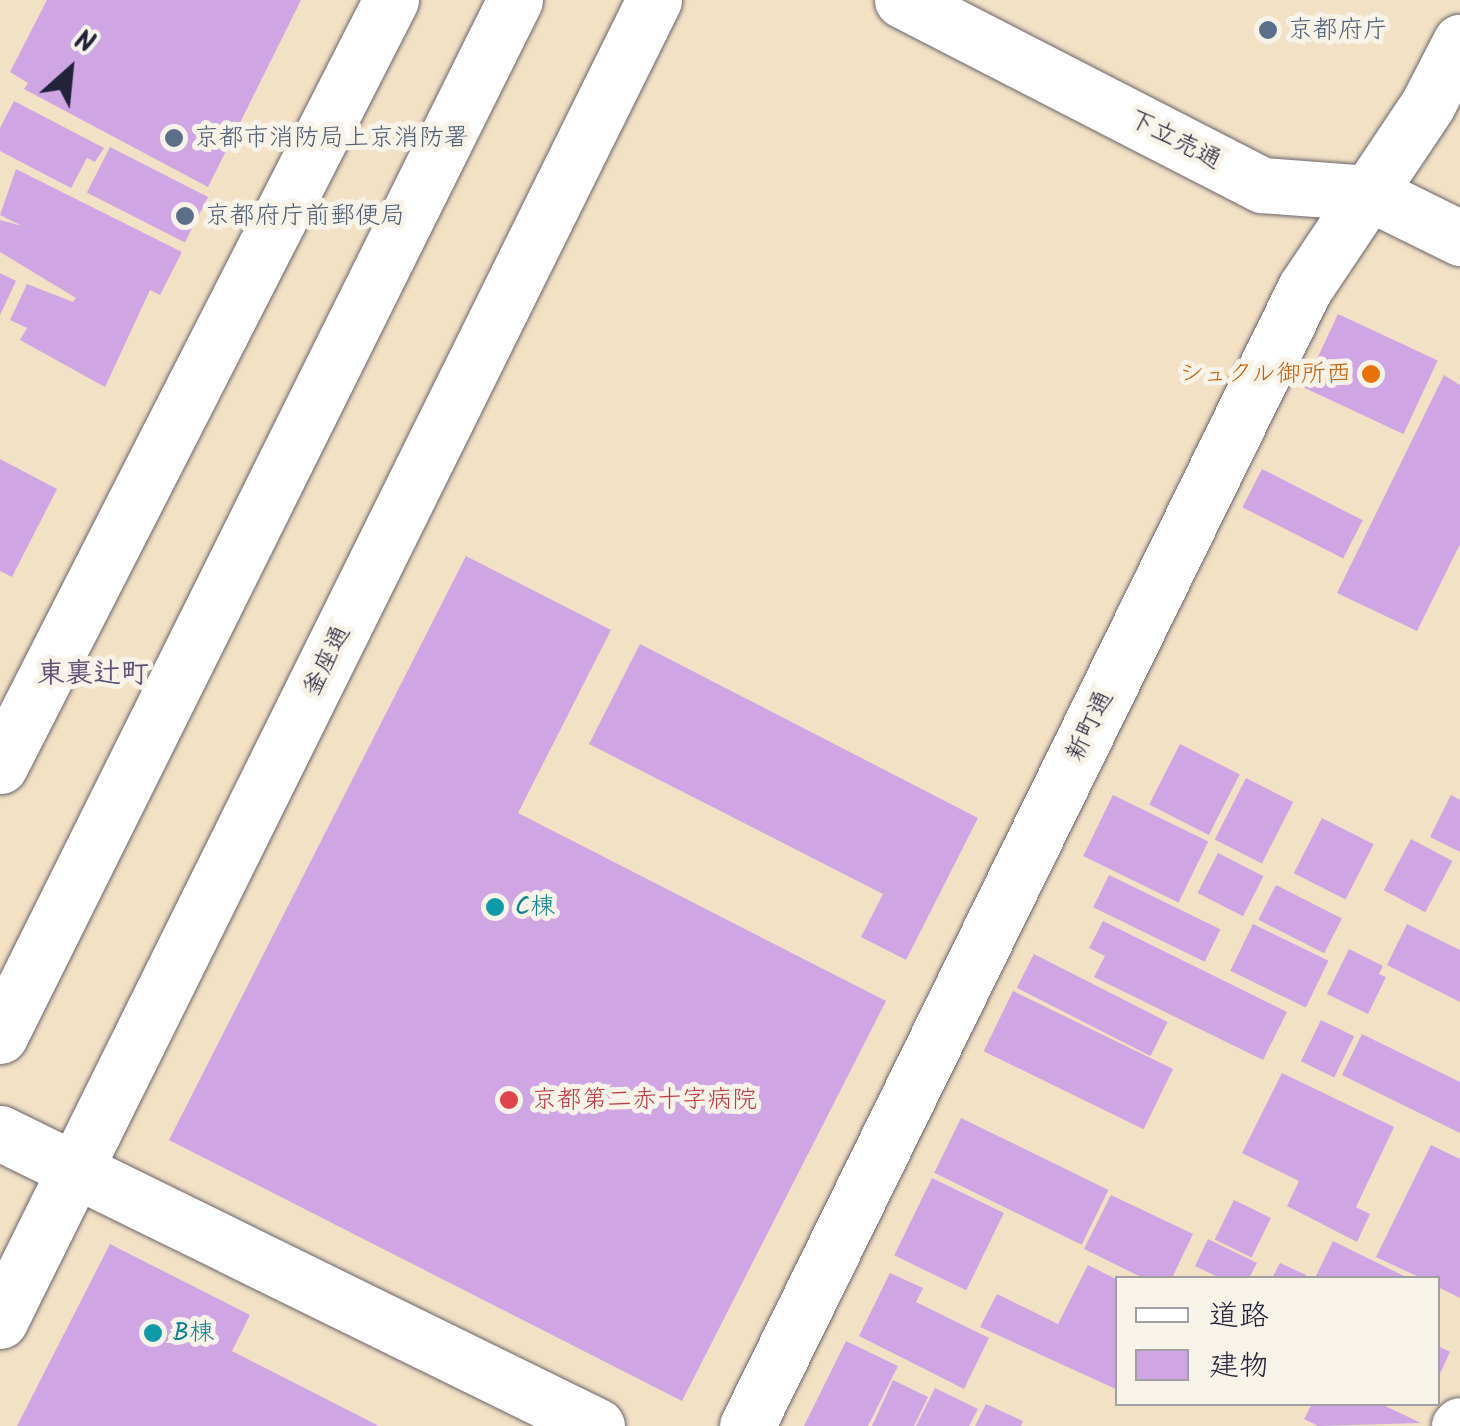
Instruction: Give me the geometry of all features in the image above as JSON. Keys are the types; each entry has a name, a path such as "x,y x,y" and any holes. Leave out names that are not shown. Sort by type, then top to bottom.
{"street":[{"path":"0,766 391,0"},
{"path":"0,1036 515,0"},
{"name":"釜座通","path":"0,1321 654,0"},
{"name":"下立売通","path":"902,0 1262,185 1369,193 1460,238"},
{"name":"新町通","path":"747,1426 1305,288 1369,193 1460,42"},
{"path":"0,1132 597,1426"}],"building":[{"name":"京都市消防局上京消防署","path":"47,0 301,0 208,187 24,89 28,83 10,72"},
{"path":"14,101 104,148 95,162 87,158 71,188 0,151 0,128"},
{"path":"110,147 208,197 185,242 87,192"},
{"path":"16,169 182,252 160,295 150,290 105,387 20,340 27,328 10,320 27,284 73,302 76,298 0,252 0,220 22,226 0,215"},
{"path":"0,273 16,281 0,315"},
{"name":"シュクル御所西","path":"1338,314 1438,360 1403,434 1304,387"},
{"path":"1444,375 1460,385 1460,544 1417,631 1337,593"},
{"path":"0,459 57,489 12,577 0,571"},
{"path":"1262,469 1363,520 1343,559 1242,507"},
{"name":"C棟","path":"466,556 611,630 518,813 886,1001 682,1401 169,1140"},
{"path":"640,644 978,818 906,960 861,937 883,894 589,744"},
{"path":"1180,744 1240,774 1209,835 1149,805"},
{"path":"1246,778 1293,802 1262,864 1215,839"},
{"path":"1113,795 1208,841 1178,903 1083,856"},
{"path":"1451,795 1460,800 1460,852 1430,837"},
{"path":"1322,818 1374,844 1346,900 1294,873"},
{"path":"1411,839 1452,861 1425,912 1384,890"},
{"path":"1218,853 1263,876 1243,916 1198,893"},
{"path":"1109,875 1220,929 1205,962 1093,907"},
{"path":"1276,885 1342,919 1324,953 1258,920"},
{"path":"1103,921 1287,1012 1263,1060 1094,977 1105,956 1089,948"},
{"path":"1253,924 1328,961 1306,1008 1230,971"},
{"path":"1407,924 1460,950 1460,1002 1387,965"},
{"path":"1349,949 1383,966 1379,974 1386,977 1368,1014 1327,994"},
{"path":"1034,954 1168,1022 1150,1056 1017,988"},
{"path":"1013,991 1173,1069 1144,1129 984,1051"},
{"path":"1321,1020 1354,1036 1334,1078 1301,1061"},
{"path":"1362,1034 1460,1082 1460,1133 1342,1075"},
{"path":"1282,1073 1394,1127 1356,1207 1370,1214 1357,1242 1287,1206 1299,1181 1242,1153"},
{"path":"961,1118 1108,1190 1082,1245 934,1173"},
{"path":"1431,1145 1460,1159 1460,1298 1440,1288 1440,1276 1417,1276 1376,1257"},
{"path":"932,1178 1004,1213 966,1290 894,1255"},
{"path":"1111,1195 1193,1234 1173,1276 1139,1276 1084,1249"},
{"path":"1234,1200 1271,1218 1252,1258 1215,1240"},
{"path":"1208,1239 1257,1263 1250,1276 1216,1276 1195,1266"},
{"path":"1333,1241 1404,1276 1316,1276"},
{"name":"B棟","path":"110,1244 250,1315 232,1351 379,1426 17,1426"},
{"path":"1280,1263 1306,1275 1305,1276 1273,1276"},
{"path":"1088,1265 1115,1278 1115,1389 980,1327 997,1294 1058,1324"},
{"path":"890,1273 923,1288 916,1302 989,1338 964,1389 859,1336"},
{"path":"846,1341 898,1366 868,1426 804,1426"},
{"path":"1440,1347 1450,1352 1440,1374"},
{"path":"893,1380 928,1397 914,1426 872,1426"},
{"path":"935,1388 978,1409 969,1426 916,1426"},
{"path":"986,1404 1023,1421 1021,1426 975,1426"},
{"path":"1311,1406 1385,1406 1421,1423 1318,1426 1304,1419"}],"place":[{"name":"京都府庁","path":"1268,30"},
{"name":"京都市消防局上京消防署","path":"174,138"},
{"name":"京都府庁前郵便局","path":"185,216"},
{"name":"シュクル御所西","path":"1371,374"},
{"name":"C棟","path":"495,907"},
{"name":"京都第二赤十字病院","path":"509,1100"},
{"name":"B棟","path":"153,1333"}],"district":[{"name":"東裏辻町","path":"93,675"}]}
